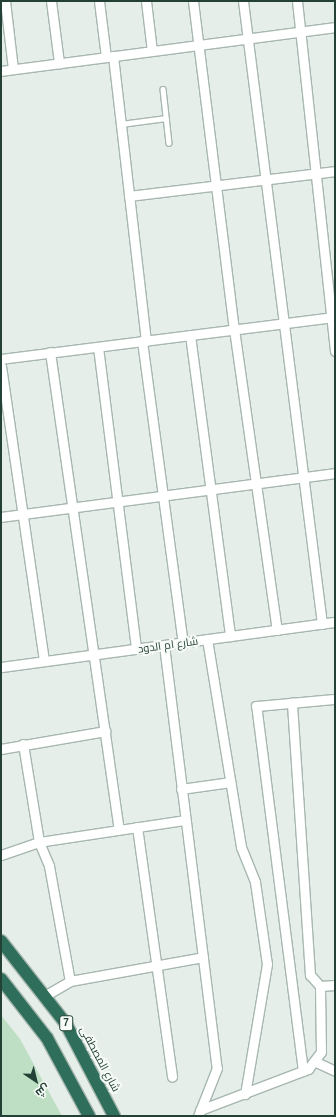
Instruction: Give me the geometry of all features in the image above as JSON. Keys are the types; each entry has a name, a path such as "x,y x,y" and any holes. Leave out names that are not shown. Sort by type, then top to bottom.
{"highway":[{"name":"شارع المصطفى","path":"1,941 46,995 86,1057 114,1116"},
{"name":"7","path":"1,979 48,1038 89,1116"}],"street":[{"path":"5,1 13,69"},
{"path":"51,1 59,63"},
{"path":"98,1 110,56 121,124 144,341 183,643"},
{"path":"146,1 152,51"},
{"path":"194,1 234,329 277,630"},
{"path":"243,1 282,323 322,624"},
{"path":"297,1 335,351"},
{"path":"1,70 335,27"},
{"path":"129,196 335,171"},
{"path":"1,359 332,317"},
{"path":"190,335 230,636"},
{"path":"98,346 136,649"},
{"path":"50,352 119,829"},
{"path":"1,366 44,661"},
{"path":"1,517 335,473"},
{"name":"شارع ام الدود","path":"1,667 335,622"},
{"path":"207,640 241,847 255,882 267,964 245,1094"},
{"path":"164,645 184,820 217,1068 199,1113"},
{"path":"302,1071 256,706 335,699"},
{"path":"199,1113 302,1071 316,1062 321,1047 320,986 310,975 292,703"},
{"path":"1,749 105,731"},
{"path":"23,744 40,842 49,866 70,981"},
{"path":"181,789 231,782"},
{"path":"1,855 40,842 184,820"},
{"path":"137,827 172,1077"},
{"path":"46,995 70,981 203,958"},
{"path":"320,986 335,985"},
{"path":"316,1062 335,1071"}],"lane":[{"path":"163,89 169,143"},
{"path":"121,124 166,118"}],"green space":[{"path":"1,1015 20,1039 62,1116 1,1116"}]}
